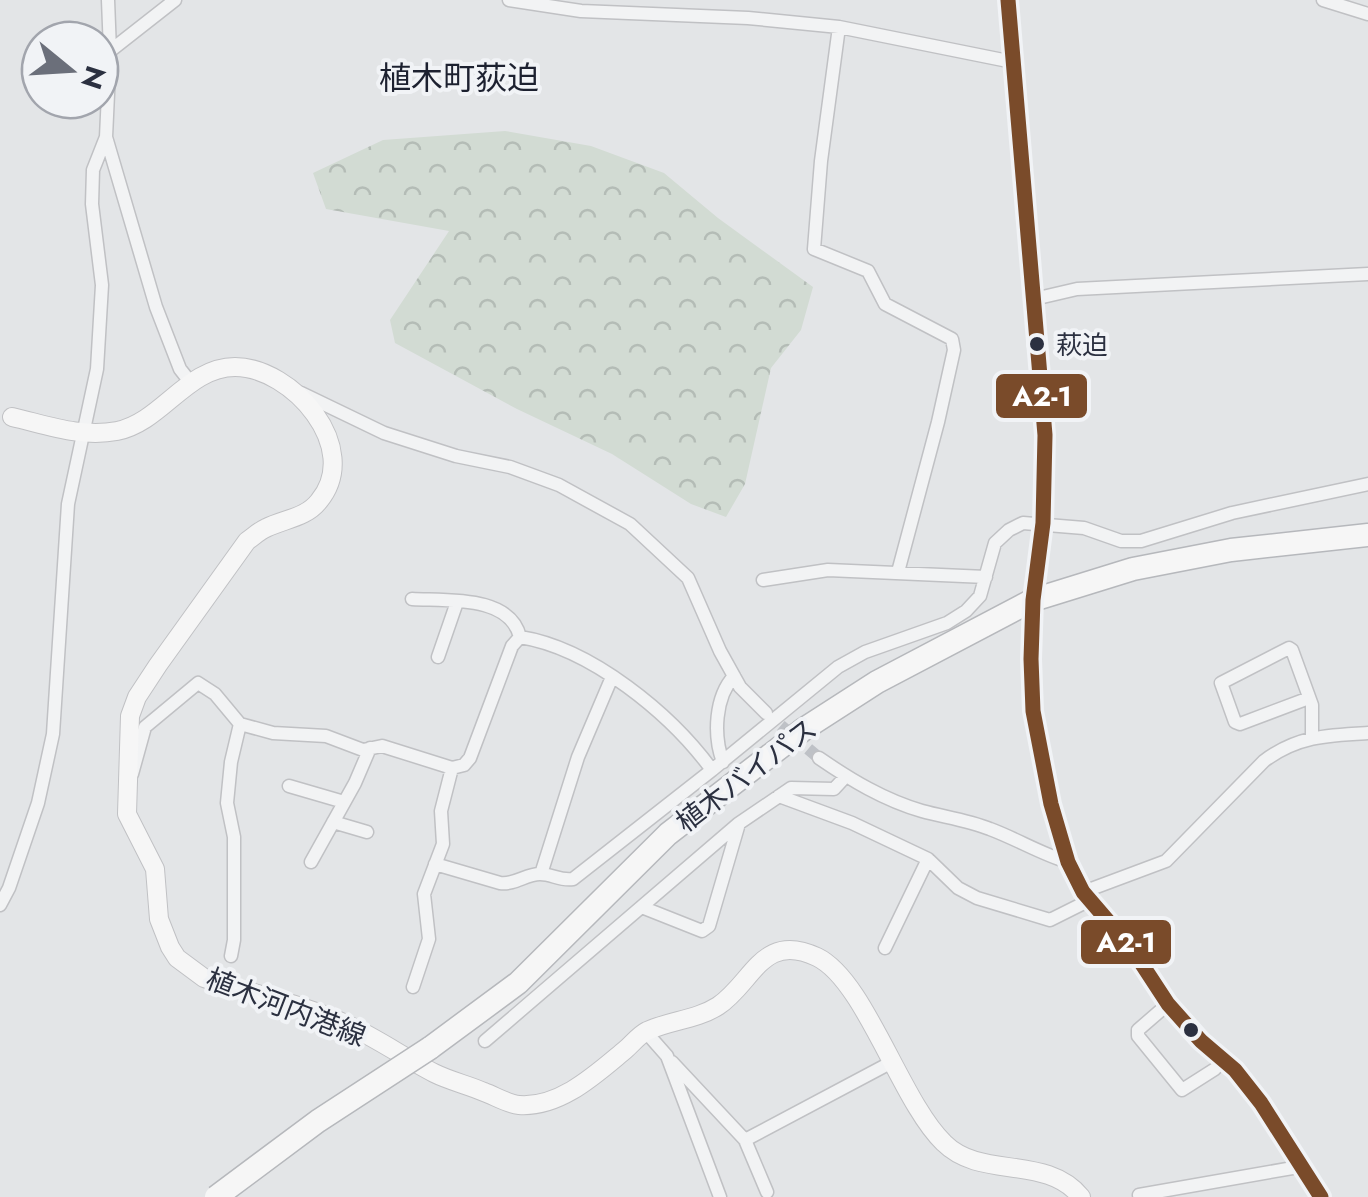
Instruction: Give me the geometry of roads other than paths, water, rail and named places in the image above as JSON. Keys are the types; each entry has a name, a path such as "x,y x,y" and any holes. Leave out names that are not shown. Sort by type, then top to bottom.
{"highway":[{"name":"植木バイパス","path":"216,1197 518,982 668,834 804,728 878,682 1033,600 1133,569 1232,550 1368,535"}],"main road":[{"path":"1008,0 1045,436 1043,523 1033,600 1033,711 1050,804 1068,862 1087,896 1132,949 1168,1004 1236,1070 1304,1166 1321,1197"},
{"name":"植木河内港線","path":"12,416 81,434 117,431 142,422 211,372 235,367 292,388 312,409 331,440 333,463 319,502 302,515 266,528 247,541 158,665 130,716 127,814 155,869 160,919 170,947 177,958 204,978 347,1024 439,1075 518,1105 547,1101 574,1090 645,1031 704,1015 724,1002 758,961 792,950 816,956 833,968 852,992 942,1142 974,1160 1050,1174 1081,1197"}],"street":[{"path":"120,43 176,0"},
{"path":"509,0 838,27 1013,62"},
{"path":"1324,0 1368,14"},
{"path":"838,27 814,248 868,271 885,304 952,339 954,350 898,572"},
{"path":"0,905 38,803 53,734 68,504 97,370 102,285 92,204 93,170 106,137 107,120"},
{"path":"106,137 156,307 180,369 191,383"},
{"path":"1034,298 1077,288 1368,274"},
{"path":"292,388 384,433 559,485 630,524 688,578 740,687 766,713"},
{"path":"435,864 510,884 541,874 557,880 573,878 838,667 966,611 980,596 995,543 1023,523 1084,528 1121,541 1141,541 1232,513 1368,484"},
{"path":"763,580 828,570 986,577"},
{"path":"412,598 502,611 511,617 520,638 553,648 612,678 672,721 718,766"},
{"path":"438,657 457,602"},
{"path":"128,783 148,723 193,684 204,684 240,724 272,734 326,736 362,750 382,746 452,768 464,765 512,646 520,638"},
{"path":"1309,698 1240,724 1235,722 1220,683 1289,648 1309,698 1312,736"},
{"path":"718,766 722,690 734,676"},
{"path":"541,874 578,757 612,678"},
{"path":"230,956 234,940 234,837 227,803 240,724"},
{"path":"779,796 852,823 928,860 958,888 977,898 1050,920 1087,896 1166,861 1264,761 1282,748 1312,736 1368,733"},
{"path":"311,862 370,748"},
{"path":"819,758 860,786 918,810 984,826 1068,862"},
{"path":"412,987 428,939 424,894 442,844 440,811 452,768"},
{"path":"485,1041 738,824 790,788 834,789 846,776"},
{"path":"290,786 344,802"},
{"path":"333,822 366,832"},
{"path":"644,908 702,931 709,926 738,824"},
{"path":"885,948 928,860"},
{"path":"1168,1004 1138,1030 1138,1036 1182,1090 1215,1069"},
{"path":"645,1031 745,1140 767,1192"},
{"path":"667,1056 720,1197"},
{"path":"745,1140 892,1062"},
{"path":"1140,1194 1304,1166"}],"tunnel":[{"path":"767,714 819,758"}],"place":[{"name":"萩迫","path":"1037,344"}],"district":[{"name":"植木町荻迫","path":"459,78"}]}
